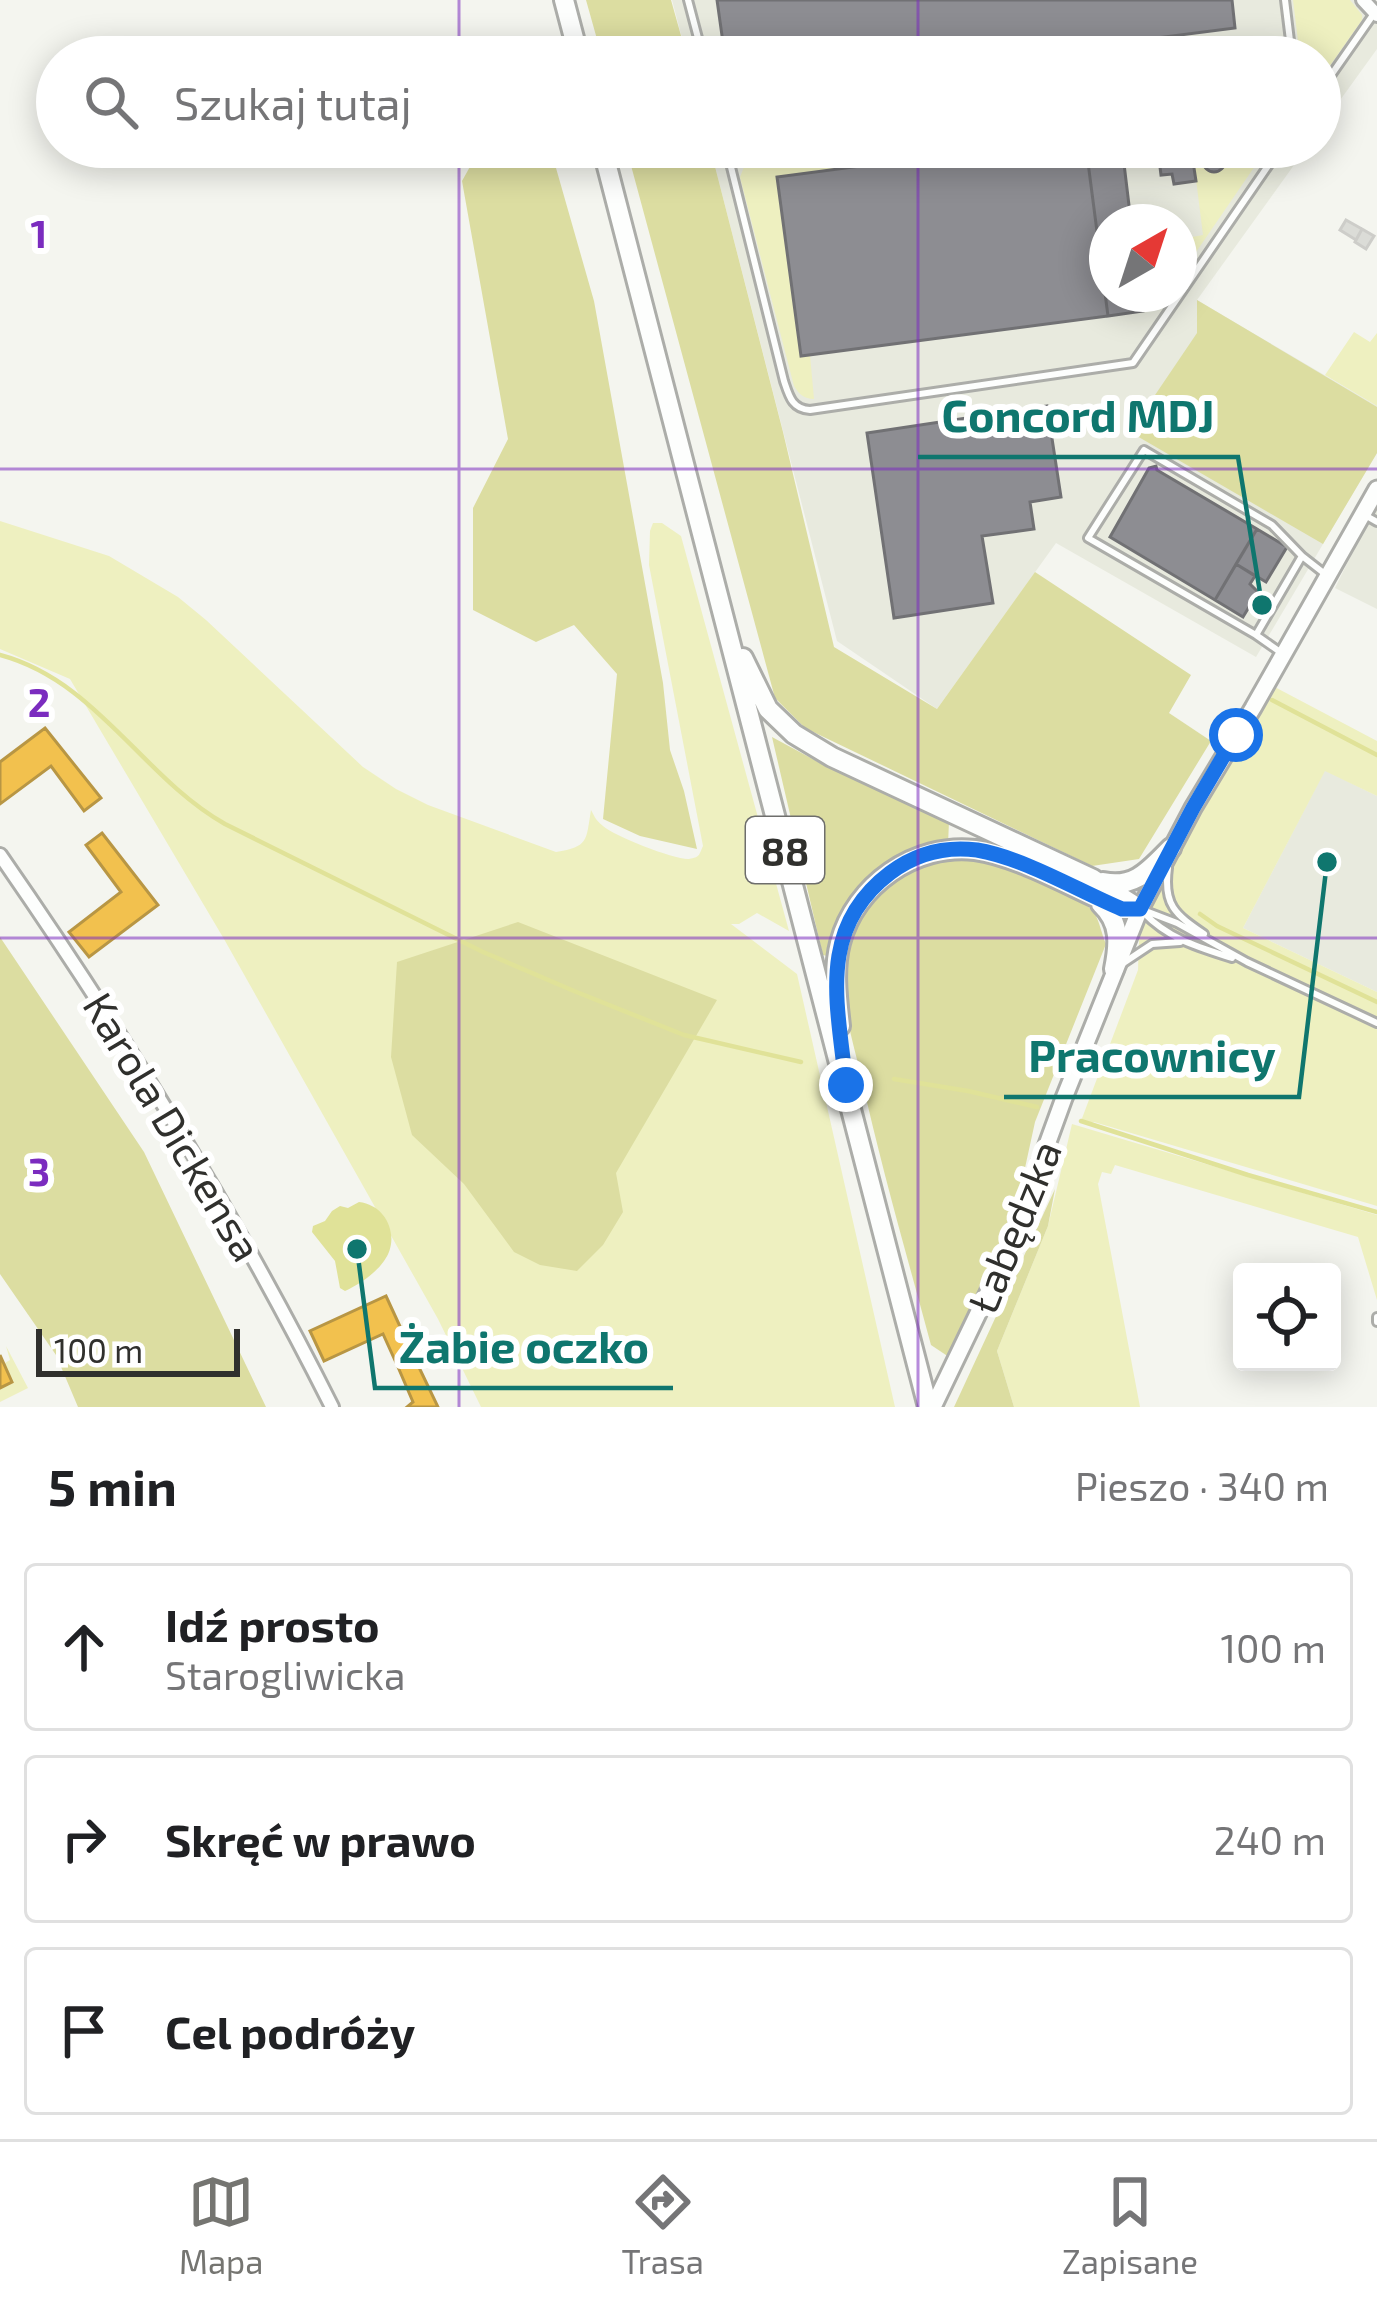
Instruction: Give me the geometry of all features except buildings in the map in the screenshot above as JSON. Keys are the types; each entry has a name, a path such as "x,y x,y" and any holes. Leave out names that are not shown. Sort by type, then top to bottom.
{"main road":[{"path":"564,0 573,36"},
{"name":"88","path":"607,168 931,1407"},
{"path":"724,615 768,709 794,734 1140,909"},
{"path":"846,1085 837,956 862,898 890,873 930,853 975,850 1090,887 1130,883 1171,848"},
{"path":"1090,887 1112,916 1119,947 1114,969"}],"street":[{"path":"1363,0 1376,14"},
{"name":"Łabędzka","path":"931,1407 1009,1249 1140,909 1377,489"},
{"name":"Karola Dickensa","path":"0,855 90,985 184,1139 294,1330 332,1407"}],"lane":[{"path":"688,0 697,36"},
{"path":"1285,0 1289,36"},
{"path":"1341,62 1376,14"},
{"path":"731,168 784,381 801,410 1132,363 1267,168"},
{"path":"1284,654 1088,538 1144,450 1272,525 1328,576"},
{"path":"1256,635 1302,556"},
{"path":"1171,848 1166,888 1179,917 1247,962"},
{"path":"1140,909 1181,942 1247,962"},
{"path":"1140,909 1177,922 1247,962 1377,1023"},
{"path":"1114,969 1152,944 1181,942"}],"shaded area":[{"path":"586,0 671,0 681,36 596,36"},
{"path":"672,0 1366,0 1377,20 1377,49 1341,99 1341,36 681,36"},
{"path":"1293,0 1350,0 1362,15 1341,50 1341,36 1297,36"},
{"path":"469,168 556,168 594,301 663,683 670,750 697,849 640,836 603,819 617,674 574,625 536,642 473,610 473,508 508,439 462,181"},
{"path":"632,168 715,168 834,647 937,709 1035,572 1191,675 1169,713 1211,741 1139,859 1092,866 805,728 775,698"},
{"path":"715,168 1292,168 1197,300 1377,406 1377,453 1256,657 1056,543 937,709 837,641"},
{"path":"744,168 846,168 778,177 801,356 810,355 814,399 802,396 794,386 740,177"},
{"path":"1195,168 1254,168 1197,251 1197,236 1203,235"},
{"path":"1197,300 1377,407 1377,453 1323,544 1130,432 1197,333"},
{"path":"1354,332 1370,342 1377,333 1377,406 1325,375"},
{"path":"1377,508 1377,609 1335,588"},
{"path":"0,521 109,556 178,597 363,767 428,805 556,852 575,848 584,840 591,810 600,824 619,836 689,859 699,855 703,846 649,565 653,523 662,523 681,536 789,931 757,913 731,924 797,974 895,1407 481,1407 438,1319 224,939 70,679 0,649"},
{"path":"1267,683 1377,741 1377,796 1325,771 1243,928 1377,992 1377,1206 1081,1121 1138,970 1140,909"},
{"path":"772,737 949,821 948,845 903,857 827,956 823,955"},
{"path":"1325,770 1377,796 1377,992 1243,928"},
{"path":"963,858 1014,870 1073,896 1096,916 1106,944 1035,1122 1018,1200 949,1357 931,1345 850,1031 843,972 851,937 884,889 912,870"},
{"path":"518,922 717,1000 616,1173 623,1212 603,1245 577,1271 540,1265 514,1252 464,1184 412,1135 391,1057 397,962"},
{"path":"0,937 144,1152 266,1407 78,1407 56,1355 0,1274"},
{"path":"1072,1124 1377,1215 1377,1300 1358,1237 1115,1165 1111,1174 1102,1172 1098,1184 1140,1407 1014,1407 997,1351 1048,1226"},
{"path":"1055,1189 1048,1226 997,1351 1014,1407 954,1407"},
{"path":"359,1202 384,1216 391,1242 376,1270 345,1291 340,1288 335,1261 312,1232 332,1211"},
{"path":"6,1346 28,1388 0,1402 0,1388 12,1382 3,1364 10,1360"}],"waterway":[{"path":"0,655 64,686 168,781 225,824 483,952 574,991 684,1035 801,1062"},
{"path":"1272,700 1377,755"},
{"path":"1200,914 1377,1002"},
{"path":"894,1079 1037,1107"},
{"path":"1081,1121 1377,1212"}],"place":[{"name":"Concord MDJ","path":"1262,605"},
{"name":"Pracownicy","path":"1327,862"},
{"name":"Żabie oczko","path":"357,1249"}],"route":[{"path":"846,1085 837,956 851,918 874,886 910,859 952,849 975,850 1000,856 1122,909 1140,909 1236,735"}]}
